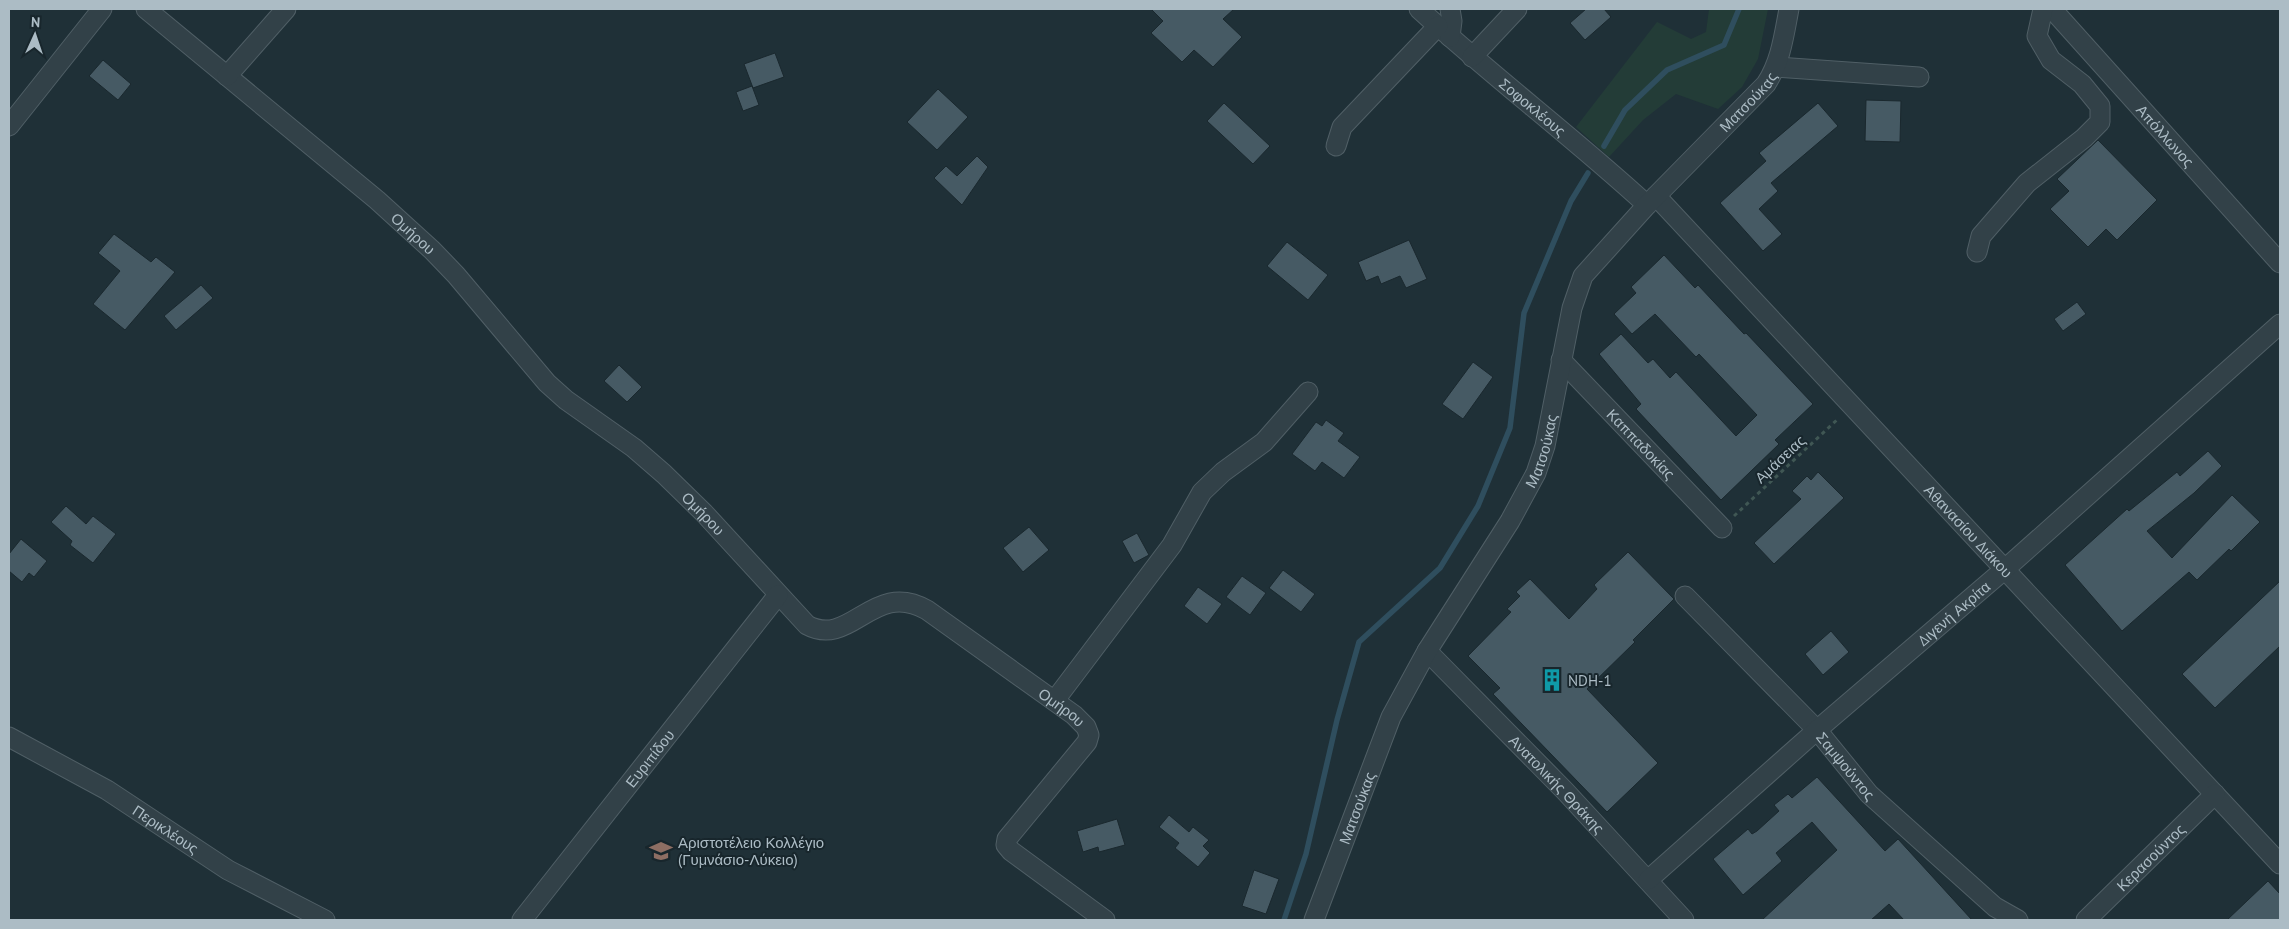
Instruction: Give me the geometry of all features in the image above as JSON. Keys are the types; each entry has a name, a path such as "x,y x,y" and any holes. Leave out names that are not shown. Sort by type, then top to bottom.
{"street":[{"path":"9,126 102,9"},
{"name":"Ομήρου","path":"146,9 376,200 432,250 552,388 634,448 664,474 711,520 807,625 825,631 846,625 882,604 895,602 913,604 927,610 1055,700 1083,723 1088,731 1088,738 1071,763 1007,839 1006,845 1011,852 1105,920"},
{"path":"227,76 286,9"},
{"name":"Σοφοκλέους","path":"1419,9 1472,57 1652,201"},
{"path":"1336,146 1342,127 1444,32 1452,21 1450,9"},
{"path":"1472,57 1517,9"},
{"name":"Ματσούκας","path":"1314,920 1391,717 1427,651 1531,485 1545,446 1572,308 1583,276 1652,201 1759,93 1776,68 1784,40 1789,9"},
{"path":"1977,252 1981,236 2027,183 2084,138 2100,122 2100,106 2082,84 2050,60 2037,36 2043,9"},
{"name":"Απόλλωνος","path":"2052,9 2280,263"},
{"path":"1776,68 1919,77"},
{"name":"Αθανασίου Διάκου","path":"1652,201 1853,406 2280,864"},
{"name":"Διγενή Ακρίτα","path":"1648,880 1817,730 2005,569 2280,324"},
{"name":"Καππαδοκίας","path":"1561,360 1722,528"},
{"path":"1055,700 1172,545 1202,492 1223,472 1264,442 1308,392"},
{"name":"Ευριπίδου","path":"522,920 778,594"},
{"name":"Σαμψούντος","path":"1685,596 1817,730 1869,794 1995,907 2018,920"},
{"name":"Ανατολικής Θράκης","path":"1427,651 1565,791 1684,920"},
{"name":"Περικλέους","path":"9,737 107,790 237,874 325,920"},
{"name":"Κερασούντος","path":"2086,920 2215,794"}],"path":[{"name":"Αμάσειας","path":"1722,528 1853,406"}],"green space":[{"path":"1709,9 1768,9 1758,59 1742,87 1718,109 1676,94 1643,120 1609,157 1576,127 1657,22 1691,39 1706,32"}],"building":[{"path":"1151,9 1234,9 1223,19 1242,37 1213,67 1194,50 1182,62 1151,33 1163,21"},
{"path":"1586,9 1604,9 1611,17 1585,40 1570,23"},
{"path":"775,53 784,77 753,88 744,64"},
{"path":"103,60 131,84 118,100 89,76"},
{"path":"752,86 759,105 743,111 736,92"},
{"path":"938,89 968,117 937,150 907,122"},
{"path":"1866,100 1901,101 1900,142 1865,141"},
{"path":"1224,103 1270,146 1253,164 1207,121"},
{"path":"1818,103 1838,126 1771,183 1778,191 1759,209 1782,234 1763,251 1720,203 1766,161 1759,153"},
{"path":"2098,140 2157,200 2117,240 2106,229 2088,247 2050,209 2069,191 2057,179"},
{"path":"977,156 988,167 962,205 934,178 946,166 957,176"},
{"path":"114,234 151,262 156,257 175,272 125,330 93,304 120,271 98,253"},
{"path":"1409,240 1427,279 1406,288 1400,276 1381,284 1378,276 1366,281 1358,262"},
{"path":"1287,242 1328,275 1308,300 1267,266"},
{"path":"1664,255 1695,288 1698,285 1744,334 1746,333 1813,404 1775,440 1779,444 1721,500 1636,409 1641,404 1599,354 1621,334 1648,363 1653,359 1670,378 1676,372 1736,436 1757,415 1699,354 1696,357 1655,314 1632,334 1614,314 1636,293 1631,287"},
{"path":"201,285 213,298 176,330 164,316"},
{"path":"2077,302 2086,314 2063,331 2054,319"},
{"path":"1473,362 1493,377 1463,419 1442,404"},
{"path":"619,365 642,387 627,402 604,381"},
{"path":"1326,420 1344,433 1338,441 1360,457 1344,478 1322,462 1315,471 1292,454 1316,422 1322,426"},
{"path":"2208,451 2222,466 2194,493 2147,531 2172,558 2232,495 2260,522 2231,551 2229,549 2197,580 2189,572 2122,631 2065,565 2127,509 2129,511 2177,472 2180,476"},
{"path":"1818,472 1844,498 1774,564 1754,543 1801,499 1792,491 1807,476 1811,480"},
{"path":"66,506 86,524 93,516 116,534 93,563 70,545 72,541 51,522"},
{"path":"1029,527 1049,550 1023,572 1003,548"},
{"path":"1137,533 1149,555 1134,563 1122,541"},
{"path":"21,539 47,561 34,577 29,573 22,582 9,571 9,554"},
{"path":"1628,552 1674,599 1633,640 1635,642 1587,689 1658,763 1607,812 1493,694 1500,688 1468,656 1511,612 1507,609 1520,596 1516,592 1530,579 1569,619 1597,589 1594,585"},
{"path":"1283,570 1315,594 1301,612 1269,588"},
{"path":"1242,576 1266,593 1250,615 1226,597"},
{"path":"2280,581 2280,646 2215,708 2182,674"},
{"path":"1198,587 1222,604 1207,624 1184,606"},
{"path":"1831,631 1849,652 1823,675 1805,654"},
{"path":"1817,777 1885,851 1898,839 1972,920 1904,920 1889,904 1871,920 1762,920 1837,850 1812,822 1776,853 1782,861 1743,895 1713,859 1748,829 1752,834 1757,831 1779,811 1774,805 1788,794 1792,798"},
{"path":"1169,815 1189,832 1193,827 1209,840 1203,846 1210,853 1198,867 1175,848 1179,843 1159,827"},
{"path":"1117,819 1125,845 1099,852 1098,847 1083,852 1077,831"},
{"path":"1254,870 1279,879 1266,914 1242,906"},
{"path":"2268,881 2280,894 2280,920 2227,920"}],"waterway":[{"path":"1604,146 1625,110 1667,70 1724,45 1739,9"},
{"path":"1284,920 1306,854 1337,720 1359,642 1440,568 1478,506 1510,428 1524,313 1571,201 1588,173"}],"place":[{"name":"NDH-1","path":"1552,680"},
{"name":"Αριστοτέλειο Κολλέγιο (Γυμνάσιο-Λύκειο)","path":"661,851"}]}
